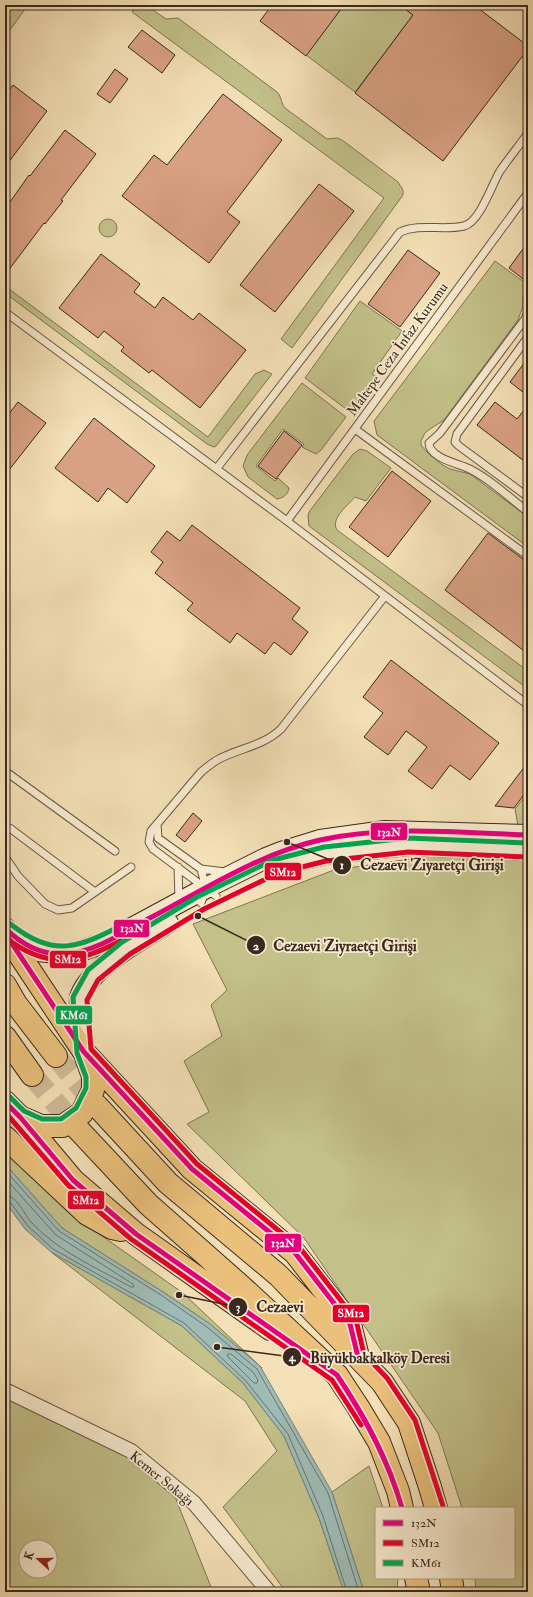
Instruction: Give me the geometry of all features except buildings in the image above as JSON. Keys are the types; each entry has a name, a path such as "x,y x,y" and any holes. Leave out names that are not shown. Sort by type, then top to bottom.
{"highway":[{"path":"5,933 84,1052 192,1169 295,1253 350,1324 358,1356"},
{"path":"5,985 16,1004 56,1056"},
{"path":"5,1037 32,1075"},
{"path":"20,1117 41,1126 63,1126 82,1113 93,1090 93,1076 84,1052"},
{"path":"5,1102 20,1117 73,1180 136,1234 337,1376"},
{"path":"97,1106 168,1183 278,1275 382,1382 409,1423 436,1507"},
{"path":"75,1126 148,1204 242,1287 337,1376 379,1442 398,1491 402,1507"},
{"path":"5,1137 87,1214 112,1228 136,1234"},
{"path":"416,1579 419,1592"},
{"path":"451,1579 453,1592"}],"main road":[{"path":"5,928 15,938 39,951 64,954 81,952 106,942 236,873 281,852 320,840 346,835 392,831 528,835"},
{"path":"84,1052 80,998 93,975 126,948 206,889 276,866 337,852 408,845 528,850"}],"street":[{"name":"Kemer Sokağı","path":"5,1390 131,1451 194,1503 269,1592"}],"lane":[{"path":"217,468 400,232 412,228 451,227 470,224 487,199 499,173 528,133"},
{"name":"Maltepe Ceza İnfaz Kurumu","path":"287,521 528,193"},
{"path":"5,312 217,468 528,704"},
{"path":"528,312 440,433 429,443 429,447 437,454 448,461 466,467 477,473 528,512"},
{"path":"528,337 457,434 455,442 458,446 528,497"},
{"path":"355,429 528,556"},
{"path":"206,889 150,846 149,837 151,831 210,764 219,759 260,744 273,737 281,729 385,596"},
{"path":"5,771 115,851"},
{"path":"157,824 158,838 206,889"},
{"path":"5,826 11,828 95,892"},
{"path":"5,857 18,876 45,904 53,909 63,910 72,908 131,866"},
{"path":"178,867 179,903"}],"shaded area":[{"path":"5,5 28,5 5,37"},
{"path":"137,5 146,5 166,19 178,18 277,92 285,108 327,139 337,138 342,140 398,182 403,190 403,195 292,348 281,339 384,198 132,12"},
{"path":"344,5 400,5 413,15 355,92 306,55"},
{"path":"108,219 114,222 117,228 114,234 108,237 102,234 99,228 102,222"},
{"path":"495,261 528,285 528,291 523,297 523,306 518,320 444,420 425,433 421,441 421,445 441,464 450,469 470,474 528,517 528,547 377,435 374,421"},
{"path":"5,286 208,437 255,374 264,370 272,374 214,447 207,444 5,293"},
{"path":"360,301 402,331 372,374 375,376 350,412 305,378"},
{"path":"302,383 346,417 321,450 316,454 302,447 304,444 283,429 256,466 275,481 278,478 289,488 288,493 285,496 277,499 248,477 243,466 247,455"},
{"path":"360,449 367,451 391,468 366,501 355,497 344,508 336,521 335,526 337,530 528,671 528,689 309,526 309,512 353,454"},
{"path":"528,792 528,826 518,826 515,809"},
{"path":"438,855 528,860 528,1592 476,1592 475,1579 515,1579 515,1507 462,1507 438,1433 304,1238 187,1124 209,1112 184,1061 222,1036 211,1005 227,990 193,924 334,870"},
{"path":"12,1152 78,1219 183,1293 262,1368 210,1324 163,1292 62,1228 5,1164 5,1161"},
{"path":"51,1252 182,1326 243,1383 284,1436 319,1518 344,1592 286,1592 223,1507 277,1451 245,1401"},
{"path":"5,1388 108,1438 172,1489 213,1592 5,1592"},
{"path":"369,1466 383,1507 375,1507 375,1579 398,1579 397,1592 364,1592 332,1492"}],"water":[{"path":"5,1164 62,1228 163,1292 210,1324 260,1366 332,1492 364,1592 344,1592 319,1518 284,1436 243,1383 182,1326 51,1252 25,1229 5,1202"}],"tunnel":[{"path":"56,1056 97,1106"},
{"path":"32,1075 75,1126"}],"transit line":[{"name":"132N","path":"5,928 25,944 47,953 75,953 108,941 212,884 254,863 298,846 320,840 345,835 397,831 528,835"},
{"name":"KM61","path":"10,1097 24,1111 42,1119 61,1119 76,1108 86,1088 86,1077 77,1053 73,997 88,970 122,942 197,897 273,860 324,847 408,838 528,843"},
{"name":"SM12","path":"443,1506 415,1420 387,1378 364,1354 356,1320 300,1248 197,1164 91,1049 87,1000 98,980 130,954 204,909 278,873 326,861 408,852 528,857"},
{"name":"KM61","path":"9,923 40,942 67,946 94,939 126,923"},
{"name":"132N","path":"5,933 84,1052 192,1169 295,1253 350,1324 358,1357"},
{"name":"SM12","path":"5,937 22,949 38,956 53,959 68,959 99,951 132,935"},
{"name":"132N","path":"5,1102 20,1117 73,1180 136,1234 337,1375 357,1407 383,1455 402,1507"},
{"name":"SM12","path":"5,1112 68,1185 131,1239 332,1380 361,1425"}],"place":[{"name":"Cezaevi Ziyaretçi Girişi","path":"287,842"},
{"name":"Cezaevi Ziyraetçi Girişi","path":"198,916"},
{"name":"Cezaevi","path":"179,1295"},
{"name":"Büyükbakkalköy Deresi","path":"217,1347"}]}
